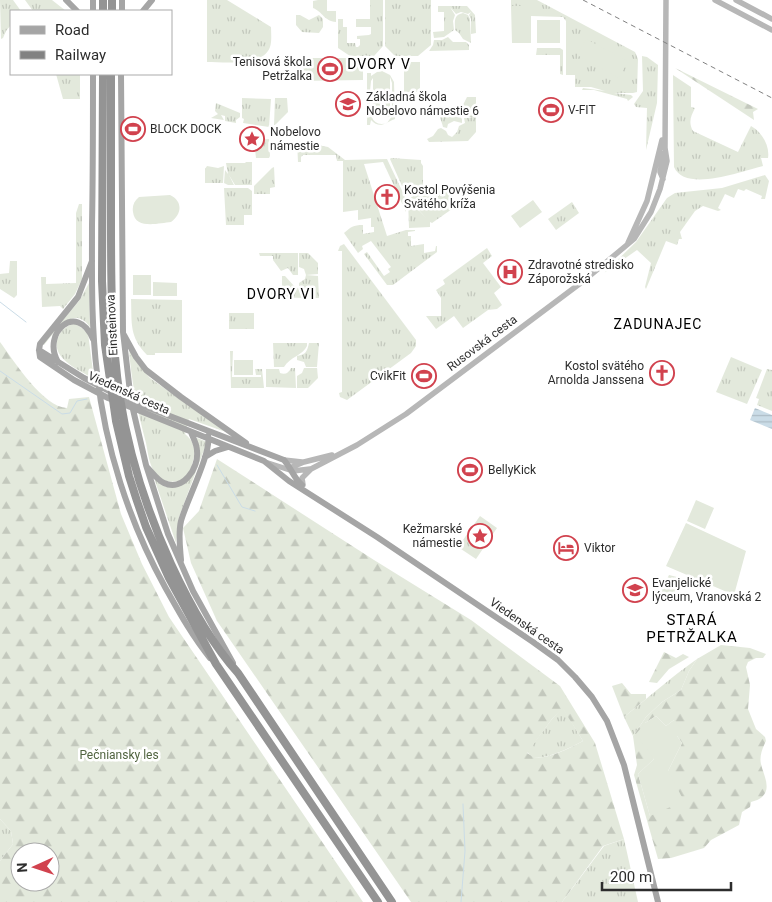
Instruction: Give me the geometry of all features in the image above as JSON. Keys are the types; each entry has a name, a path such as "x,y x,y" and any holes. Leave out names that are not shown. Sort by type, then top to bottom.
{"highway":[{"path":"103,75 103,316 108,371 116,422 129,476 146,526 169,578 216,664 378,902"},
{"path":"111,75 112,314 116,371 124,420 145,498 164,549 199,618 223,656 238,674 394,902"}],"main road":[{"path":"66,0 76,10"},
{"path":"144,10 152,0"},
{"name":"Einsteinova","path":"93,75 92,261 94,342 99,390 107,430 130,510 151,560 200,645 216,664"},
{"name":"Einsteinova","path":"122,75 123,332 131,400 146,465 161,515 182,566 205,614 238,674"},
{"path":"39,350 40,344 78,297 92,261"},
{"path":"39,350 66,324 76,322 86,327 94,342"},
{"path":"123,332 136,357 146,370 253,449"},
{"path":"53,338 53,351 59,363"},
{"name":"Viedenská cesta","path":"39,350 59,363 75,377"},
{"name":"Viedenská cesta","path":"39,350 40,357 108,398 204,430 284,460 300,486"},
{"name":"Viedenská cesta","path":"161,417 190,432 264,461 274,470 558,660 586,690 607,721 620,753 658,902"},
{"path":"182,566 180,525 209,440 204,430"},
{"path":"146,465 164,483 174,485 184,481 191,473 197,456 195,442 190,432"},
{"path":"204,458 215,451 228,447"}],"street":[{"name":"Rusovská cesta","path":"264,461 290,469 311,469 343,452 406,414 586,279 634,239 651,212 663,179 667,161 665,148 666,0"},
{"path":"715,0 772,30"},
{"path":"736,0 772,19"},
{"name":"Rusovská cesta","path":"628,243 630,234 642,214 652,188 665,128"},
{"path":"652,188 658,180 663,179"},
{"name":"Rusovská cesta","path":"290,469 304,462 343,452"},
{"name":"Rusovská cesta","path":"284,460 304,462"},
{"path":"300,486 302,478 311,469"}],"green space":[{"path":"0,0 13,0 20,10 10,10 10,26 1,39"},
{"path":"25,0 52,0 65,10 32,10"},
{"path":"207,0 227,0 271,27 271,45 266,53 260,58 251,61 233,63 207,62"},
{"path":"327,0 327,11 336,11 336,22 329,20 313,8 313,1"},
{"path":"370,0 383,0 383,46 374,56 350,56 338,48 338,19 343,19 343,27 347,27 347,43 355,43 356,47 358,47 360,39 357,39 357,36 371,34 371,27 356,27 356,19 370,19"},
{"path":"385,0 431,0 431,45 418,56 395,56 385,46"},
{"path":"511,0 537,0 635,52 638,59 637,92 614,93 631,95 633,97 628,101 627,99 594,90 582,90 583,88 605,91 591,87 575,87 575,75 566,75 566,21 563,17 531,16 531,6 512,6 511,43"},
{"path":"438,6 467,6 475,15 476,33 471,34 471,19 469,15 471,12 468,14 461,12 456,14 450,7 455,15 453,21 454,30 444,37 434,38 433,32 444,31 444,12 438,12"},
{"path":"512,6 531,6 531,43 512,43"},
{"path":"463,13 468,15 470,19 471,43 463,39 455,30 456,17"},
{"path":"296,15 309,20 319,15 323,19 323,27 319,33 302,32 296,25"},
{"path":"537,20 560,20 560,43 537,43"},
{"path":"448,37 453,42 466,42 469,45 469,50 429,51 434,40 442,40"},
{"path":"586,39 628,61 619,78 577,55"},
{"path":"537,48 560,48 563,50 563,75 560,74 560,55 536,55"},
{"path":"642,56 647,57 658,65 657,103 646,150 647,108 636,107 634,104 643,91"},
{"name":"Tenisová škola Petržalka","path":"296,58 363,58 363,80 296,81"},
{"path":"404,62 420,62 420,88 417,92 404,92"},
{"path":"675,68 758,109 753,112 754,120"},
{"path":"382,71 390,75 394,82 395,119 387,123 392,116 392,83 390,77 390,117 373,117 373,78 371,81 370,110 372,116 375,121 380,124 386,123 380,125 371,120 370,125 367,125 367,73 371,73 371,76"},
{"path":"56,75 80,75 80,99 63,99"},
{"path":"673,75 691,87 691,107 695,108 690,122 693,131 738,152 751,126 759,132 768,149 768,158 761,158 763,166 715,178 690,179 680,175 674,167"},
{"path":"467,97 476,97 476,132 468,141 429,142 427,139 433,136 438,129 441,128 452,137 457,132 459,126 465,123 464,118 473,118 468,117 469,109 463,105"},
{"path":"242,98 271,99 269,127 243,123"},
{"path":"275,98 287,98 288,112 274,125"},
{"path":"216,103 240,113 236,123 225,121 225,116 221,115 224,120 211,118 218,114 215,111"},
{"path":"446,106 452,108 462,119 462,123 454,121 448,124 447,128 443,127 440,112"},
{"path":"269,139 269,158 256,158 254,140"},
{"path":"297,141 328,147 345,160 387,159 406,199 406,212 383,162 364,164 387,236 406,230 415,230 408,232 408,236 411,236 411,246 424,244 424,253 435,251 437,246 437,252 393,285 387,285 364,254 367,252 384,276 390,272 388,269 391,267 371,241 362,246 363,249 358,253 344,233 357,225 363,225 363,234 374,232 374,227 371,227 371,218 358,220 358,210 343,212 343,161 337,161 336,155 303,155 301,162 298,162"},
{"path":"391,158 421,160 423,166 423,187 402,186"},
{"path":"252,162 252,185 235,185 229,175 234,185 224,183 225,170 228,174 226,163"},
{"path":"207,166 218,168 224,166 223,183 205,183 205,169"},
{"path":"274,167 275,187 270,188 270,194 254,194 254,186"},
{"path":"765,175 769,181 765,199 761,199 762,196 746,189 744,191 738,189 734,198 725,194 718,208 721,210 718,211 703,206 695,211 680,232 682,239 679,239 677,245 666,241 646,289 651,263 637,250 604,273 636,242 667,198 675,193 722,188"},
{"path":"224,188 248,188 252,191 252,215 244,215 244,225 226,225"},
{"path":"422,190 450,191 452,193 452,209 432,223 430,222 430,227 409,228 408,199 426,218 409,199"},
{"path":"170,195 177,201 180,208 175,219 171,222 148,224 135,218 133,206 139,197"},
{"path":"533,200 542,212 520,228 511,216"},
{"path":"572,202 579,213 556,230 548,219"},
{"path":"79,204 82,204 82,279 75,294 63,309 60,306 42,307 41,277 46,277 46,284 76,283 76,213"},
{"path":"344,244 416,340 416,346 411,353 347,400 340,397 339,393 342,392 342,251 338,251 340,246"},
{"path":"487,248 492,256 483,263 501,287 494,293 502,305 497,309 488,310 463,328 454,316 436,329 426,316 441,316 441,298 436,290 445,284 443,280"},
{"path":"259,253 298,253 298,275 293,275 288,268 281,271 273,260 273,256 260,256"},
{"path":"299,253 308,253 318,263 318,274 306,275 304,269 299,267"},
{"path":"10,261 17,261 17,295 14,298 0,289 0,274 9,273"},
{"path":"133,275 151,275 151,295 133,295"},
{"path":"306,275 318,276 319,298 310,298 307,290 299,287 299,283 305,279"},
{"path":"282,276 285,276 295,287 304,290 307,298 264,297 264,290 276,289 282,286"},
{"path":"153,282 177,283 177,296 153,296"},
{"path":"89,283 90,327 84,321 77,318 71,319 59,327 44,345 79,301"},
{"path":"131,299 182,300 182,353 155,353 155,355 147,355 134,336"},
{"path":"229,313 254,313 254,329 229,329"},
{"path":"75,323 88,333 94,379 67,363 58,352 58,338 61,332"},
{"name":"Pečniansky les","path":"0,342 30,382 48,400 58,406 67,408 69,399 89,397 121,514 142,564 169,617 363,902 0,902 0,861 10,848 10,892 60,892 60,842 13,842 11,831 0,819"},
{"path":"273,343 307,343 307,346 303,352 284,367 274,367"},
{"path":"309,343 319,343 317,367 306,367 304,362 297,360 297,356 306,352"},
{"path":"129,349 150,378 226,432 189,419 185,434 192,443 194,457 190,470 181,480 171,482 162,480 151,466 135,396"},
{"path":"230,351 233,351 232,377 261,377 261,375 256,375 255,369 262,369 264,388 231,388"},
{"path":"731,357 762,370 747,404 716,392"},
{"path":"234,360 253,360 253,375 234,375"},
{"path":"291,368 295,368 296,388 266,387 266,369 279,369 280,373 284,374"},
{"path":"304,368 317,368 318,378 308,388 297,388 297,376 302,373"},
{"path":"767,369 772,370 772,411 757,405 759,399 756,398"},
{"path":"195,437 207,442 179,517 176,543 154,478 166,487 194,473"},
{"path":"217,459 471,620 560,686 595,743 624,839 603,846 562,902 411,902 217,621 191,563 183,528 199,511","holes":["563,709 583,741 546,757 534,757 527,753 552,719"]},
{"path":"696,500 714,508 705,529 687,521"},
{"name":"Kežmarské námestie","path":"480,516 497,528 476,559 458,547"},
{"path":"686,523 746,551 734,595 666,566"},
{"path":"669,575 677,577 679,583 669,599 662,597 661,591"},
{"path":"721,645 750,648 766,654 763,658 756,658 748,662 746,667 750,685 748,709 756,729 765,737 766,741 761,761 767,785 762,797 751,802 750,807 742,812 739,825 711,840 704,848 671,858 658,859 634,775 637,765 633,736 646,717 662,702 681,690 689,671 697,659","holes":["656,716 666,726 674,720 677,736 682,743 668,771 650,816 638,774 654,759 645,723"]},
{"path":"664,652 676,658 683,654 689,657 669,669 657,683 649,682"},
{"path":"697,659 689,671 681,690 662,702 646,717 633,736 624,717"},
{"path":"622,683 631,694 646,694 646,699 624,717 612,686"},
{"path":"563,708 583,741 552,755 532,757 527,752 552,719"},
{"path":"656,716 666,726 674,720 683,730 677,736 682,743 668,771 684,801 650,816 638,774 654,759 636,734 645,723"},
{"path":"0,819 11,831 13,842 10,842 10,848 0,861"},
{"path":"624,839 638,902 562,902 604,846"}],"water":[{"path":"755,408 772,415 772,429 750,420"}],"waterway":[{"path":"0,302 26,322"},
{"path":"0,371 62,414 70,413 77,401 87,399"},
{"path":"217,465 242,507 255,511"},
{"path":"461,902 465,851 463,804"}],"railway":[{"path":"583,0 772,98"}],"place":[{"name":"Tenisová škola Petržalka","path":"330,69"},
{"name":"Základná škola Nobelovo námestie 6","path":"348,104"},
{"name":"V-FIT","path":"551,110"},
{"name":"BLOCK DOCK","path":"133,129"},
{"name":"Nobelovo námestie","path":"252,139"},
{"name":"Kostol Povýšenia Svätého kríža","path":"387,197"},
{"name":"Zdravotné stredisko Záporožská","path":"510,272"},
{"name":"Kostol svätého Arnolda Janssena","path":"662,373"},
{"name":"CvikFit","path":"424,376"},
{"name":"BellyKick","path":"470,470"},
{"name":"Kežmarské námestie","path":"480,536"},
{"name":"Viktor","path":"566,548"},
{"name":"Evanjelické lýceum, Vranovská 2","path":"635,590"}],"district":[{"name":"DVORY V","path":"379,64"},
{"name":"DVORY VI","path":"281,294"},
{"name":"ZADUNAJEC","path":"658,324"},
{"name":"STARÁ PETRŽALKA","path":"692,628"}]}
